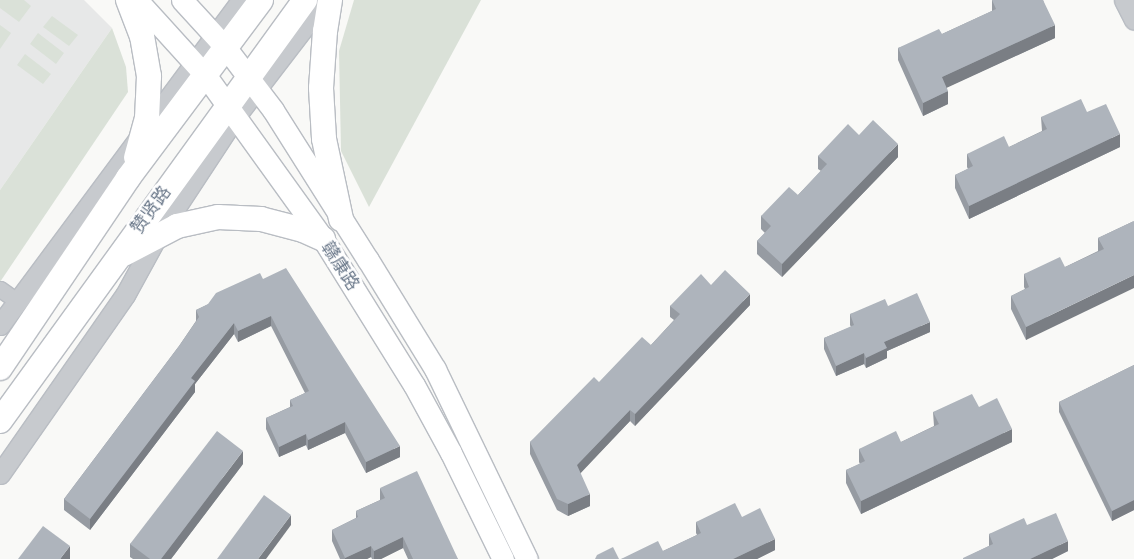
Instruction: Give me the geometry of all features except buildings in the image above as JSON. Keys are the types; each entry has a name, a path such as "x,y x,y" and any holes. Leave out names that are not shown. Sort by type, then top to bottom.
{"main road":[{"path":"128,0 142,36 149,76 144,133 128,178"},
{"name":"赣康路","path":"136,0 201,70 232,110 323,240 414,385 451,453 502,559"},
{"name":"赣康路","path":"182,0 222,42 253,83 435,369 527,559"},
{"name":"赞贤路","path":"0,368 201,70 222,42 262,0"},
{"name":"赞贤路","path":"0,421 109,268 253,83 305,0"},
{"path":"330,0 324,40 322,88 324,139 341,219"},
{"path":"109,268 123,254 159,234 196,221 240,217 283,223 323,240"}],"street":[{"path":"222,42 241,0"},
{"path":"253,83 325,0"},
{"path":"1124,0 1134,20"},
{"path":"0,325 56,245 144,133 201,70"},
{"path":"0,474 125,295 232,110"},
{"path":"0,289 17,301"}],"shaded area":[{"path":"0,0 84,0 112,28 0,190"},
{"path":"0,0 24,0 31,6 19,22 0,8"},
{"path":"354,0 481,0 369,207 341,151 339,51"},
{"path":"52,16 78,35 69,46 43,27"},
{"path":"0,25 11,33 0,49"},
{"path":"112,28 126,67 128,92 0,282 0,190"},
{"path":"38,33 64,53 56,64 30,44"},
{"path":"25,54 51,74 43,84 17,65"}]}
